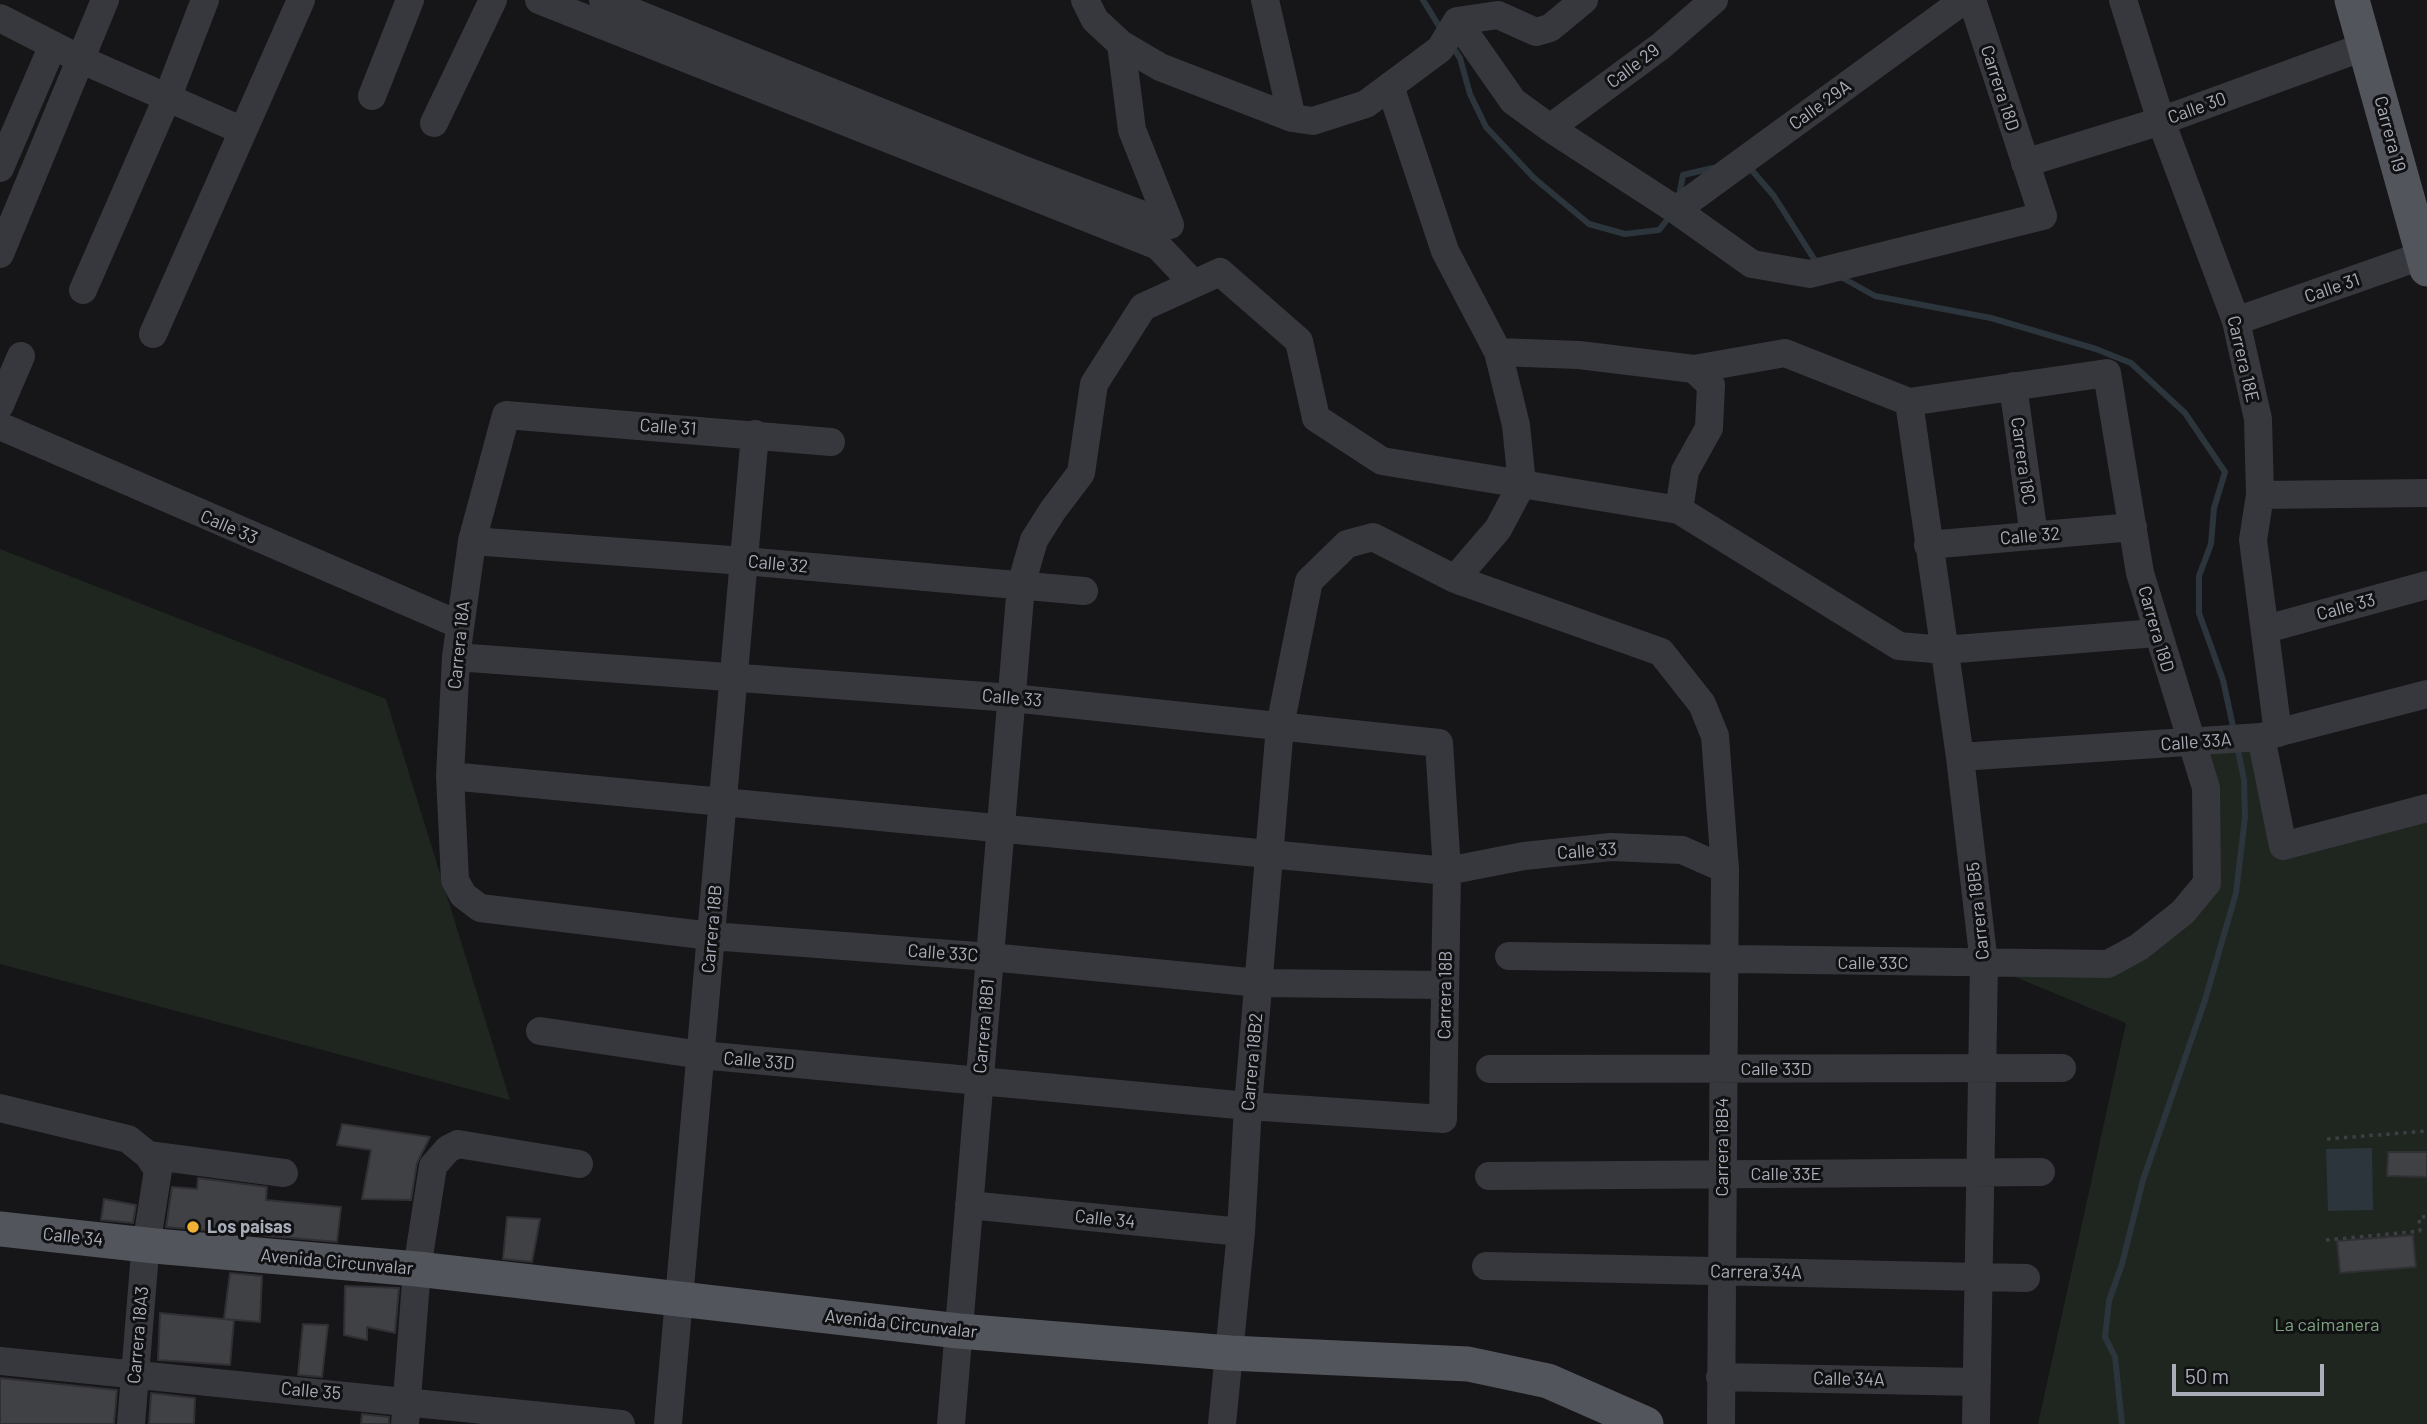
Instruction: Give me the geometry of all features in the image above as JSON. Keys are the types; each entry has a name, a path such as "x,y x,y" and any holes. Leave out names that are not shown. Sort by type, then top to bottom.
{"main road":[{"name":"Carrera 19","path":"2352,0 2426,260"},
{"name":"Calle 34","path":"0,1229 146,1245"},
{"name":"Avenida Circunvalar","path":"146,1245 417,1269 958,1331 1230,1353 1468,1364 1548,1381 1647,1424"}],"street":[{"path":"0,254 105,0"},
{"path":"83,290 168,96 205,0"},
{"path":"153,334 300,0"},
{"path":"372,96 410,0"},
{"path":"434,123 493,0"},
{"path":"539,0 1158,246 1193,283"},
{"path":"603,0 1019,168 1170,225 1132,130 1121,44"},
{"path":"1085,0 1095,20 1121,44 1160,67 1292,118 1313,121 1366,104 1440,49 1457,21"},
{"path":"1265,0 1292,118"},
{"path":"1457,21 1498,15 1536,33 1550,28 1584,0"},
{"name":"Calle 29","path":"1550,128 1661,46 1714,0"},
{"name":"Calle 29A","path":"1676,210 1964,0"},
{"name":"Carrera 18D","path":"1676,210 1752,264 1810,274 2043,216 1972,0"},
{"name":"Carrera 18E","path":"2123,0 2161,121 2236,321 2258,419 2260,495 2253,540 2266,629 2264,641 2269,735 2283,846 2427,808"},
{"path":"0,18 82,60 243,131"},
{"path":"1457,21 1513,101 1676,210"},
{"path":"0,168 53,45"},
{"name":"Calle 30","path":"2025,163 2161,121 2367,46"},
{"path":"1390,86 1446,251 1498,352 1516,425 1522,484 1498,529 1455,579"},
{"name":"Calle 31","path":"2236,321 2426,260"},
{"name":"Carrera 18B1","path":"951,1424 1021,585 1034,540 1081,473 1094,384 1143,307 1220,272 1299,341 1316,418 1382,461 1522,484"},
{"path":"1498,352 1579,355 1694,369 1785,353 1909,402 2013,387"},
{"path":"0,405 21,356"},
{"path":"1679,510 1685,471 1709,428 1711,385 1694,369"},
{"name":"Carrera 18D","path":"2013,387 2106,373 2140,573 2156,633 2206,788 2207,883"},
{"name":"Carrera 18C","path":"2013,387 2034,536"},
{"name":"Carrera 18B5","path":"1909,402 1960,757 1984,964 1976,1424"},
{"name":"Calle 31","path":"506,415 831,442"},
{"name":"Carrera 18A","path":"454,880 450,776 456,657 472,541 506,415"},
{"name":"Calle 33","path":"0,426 460,625"},
{"name":"Carrera 18B","path":"668,1424 755,434"},
{"path":"1522,484 1679,510 1899,646 1944,650 2156,633"},
{"path":"2260,495 2427,493"},
{"name":"Calle 32","path":"1928,545 2133,527"},
{"name":"Carrera 18B2","path":"1222,1424 1241,1232 1248,1106 1282,713 1309,581 1347,544 1373,537 1455,579"},
{"name":"Calle 32","path":"472,541 744,561 1084,591"},
{"name":"Carrera 18B4","path":"1455,579 1661,652 1702,704 1715,736 1725,869 1721,1424"},
{"name":"Calle 33","path":"2266,629 2427,585"},
{"name":"Calle 33","path":"456,657 1012,698 1282,713 1439,743 1439,786 1447,871"},
{"name":"Calle 33A","path":"1960,757 2192,743 2269,735 2427,694"},
{"name":"Calle 33","path":"450,776 1447,871 1524,856 1611,847 1682,850 1725,869"},
{"name":"Carrera 18B","path":"1248,1106 1443,1119 1447,871"},
{"name":"Calle 33C","path":"454,880 463,895 480,908 711,936 990,957 1259,983 1445,985"},
{"name":"Calle 33C","path":"1509,956 1723,961 2108,964 2139,947 2183,912 2207,883"},
{"name":"Calle 33D","path":"540,1031 701,1055 979,1081"},
{"name":"Calle 33D","path":"1490,1069 2062,1068"},
{"path":"979,1081 1248,1106"},
{"path":"0,1108 128,1139 148,1155 284,1172"},
{"path":"405,1412 417,1269 433,1166 448,1149 458,1144 579,1164"},
{"name":"Carrera 18A3","path":"131,1424 146,1245 158,1170 148,1155"},
{"name":"Calle 33E","path":"1489,1176 2041,1172"},
{"name":"Calle 34","path":"969,1205 1241,1232"},
{"name":"Carrera 34A","path":"1486,1266 2026,1278"},
{"name":"Calle 35","path":"0,1361 134,1375 405,1412 621,1424"},
{"name":"Calle 34A","path":"1720,1377 1977,1382"}],"path":[{"path":"2327,1139 2427,1131"},
{"path":"2326,1240 2420,1231 2419,1218 2427,1216"}],"green space":[{"path":"0,549 386,699 510,1100 0,964"},
{"name":"La caimanera","path":"2261,737 2283,845 2427,808 2427,1424 2038,1424 2126,1023 1984,964 2108,964 2207,883 2192,743"}],"shaded area":[{"path":"2372,1148 2373,1210 2328,1211 2326,1149"}],"building":[{"path":"342,1124 430,1137 417,1163 411,1200 362,1199 371,1150 337,1145"},
{"path":"2388,1152 2427,1152 2427,1177 2387,1176"},
{"path":"198,1178 267,1187 266,1200 341,1207 337,1242 166,1227 172,1187 197,1189"},
{"path":"104,1199 136,1205 133,1223 101,1220"},
{"path":"507,1217 540,1219 532,1262 503,1259"},
{"path":"2413,1235 2416,1267 2340,1273 2337,1241"},
{"path":"230,1273 262,1276 260,1322 224,1319"},
{"path":"345,1286 399,1288 395,1333 367,1327 367,1340 344,1335"},
{"path":"160,1313 234,1320 230,1365 158,1360"},
{"path":"303,1324 328,1325 322,1377 298,1375"},
{"path":"0,1378 117,1390 114,1424 0,1424"},
{"path":"151,1393 195,1398 194,1424 149,1424"},
{"path":"362,1414 389,1417 389,1424 361,1424"}],"waterway":[{"path":"1423,0 1442,31"},
{"path":"1452,46 1460,58 1470,94 1486,127 1534,178 1589,224 1625,234 1659,230 1671,215"},
{"path":"1749,167 1774,196 1816,262"},
{"path":"1679,196 1683,175 1713,168"},
{"path":"1841,277 1875,296 1991,318 2096,349 2131,363 2185,413 2225,472 2214,508 2211,544 2199,576 2199,613 2223,680 2234,731"},
{"path":"2122,1424 2115,1357 2105,1337 2109,1301 2122,1264 2143,1180 2205,1000 2236,893 2245,817 2244,780 2237,745"}],"place":[{"name":"Los paisas","path":"193,1227"}]}
